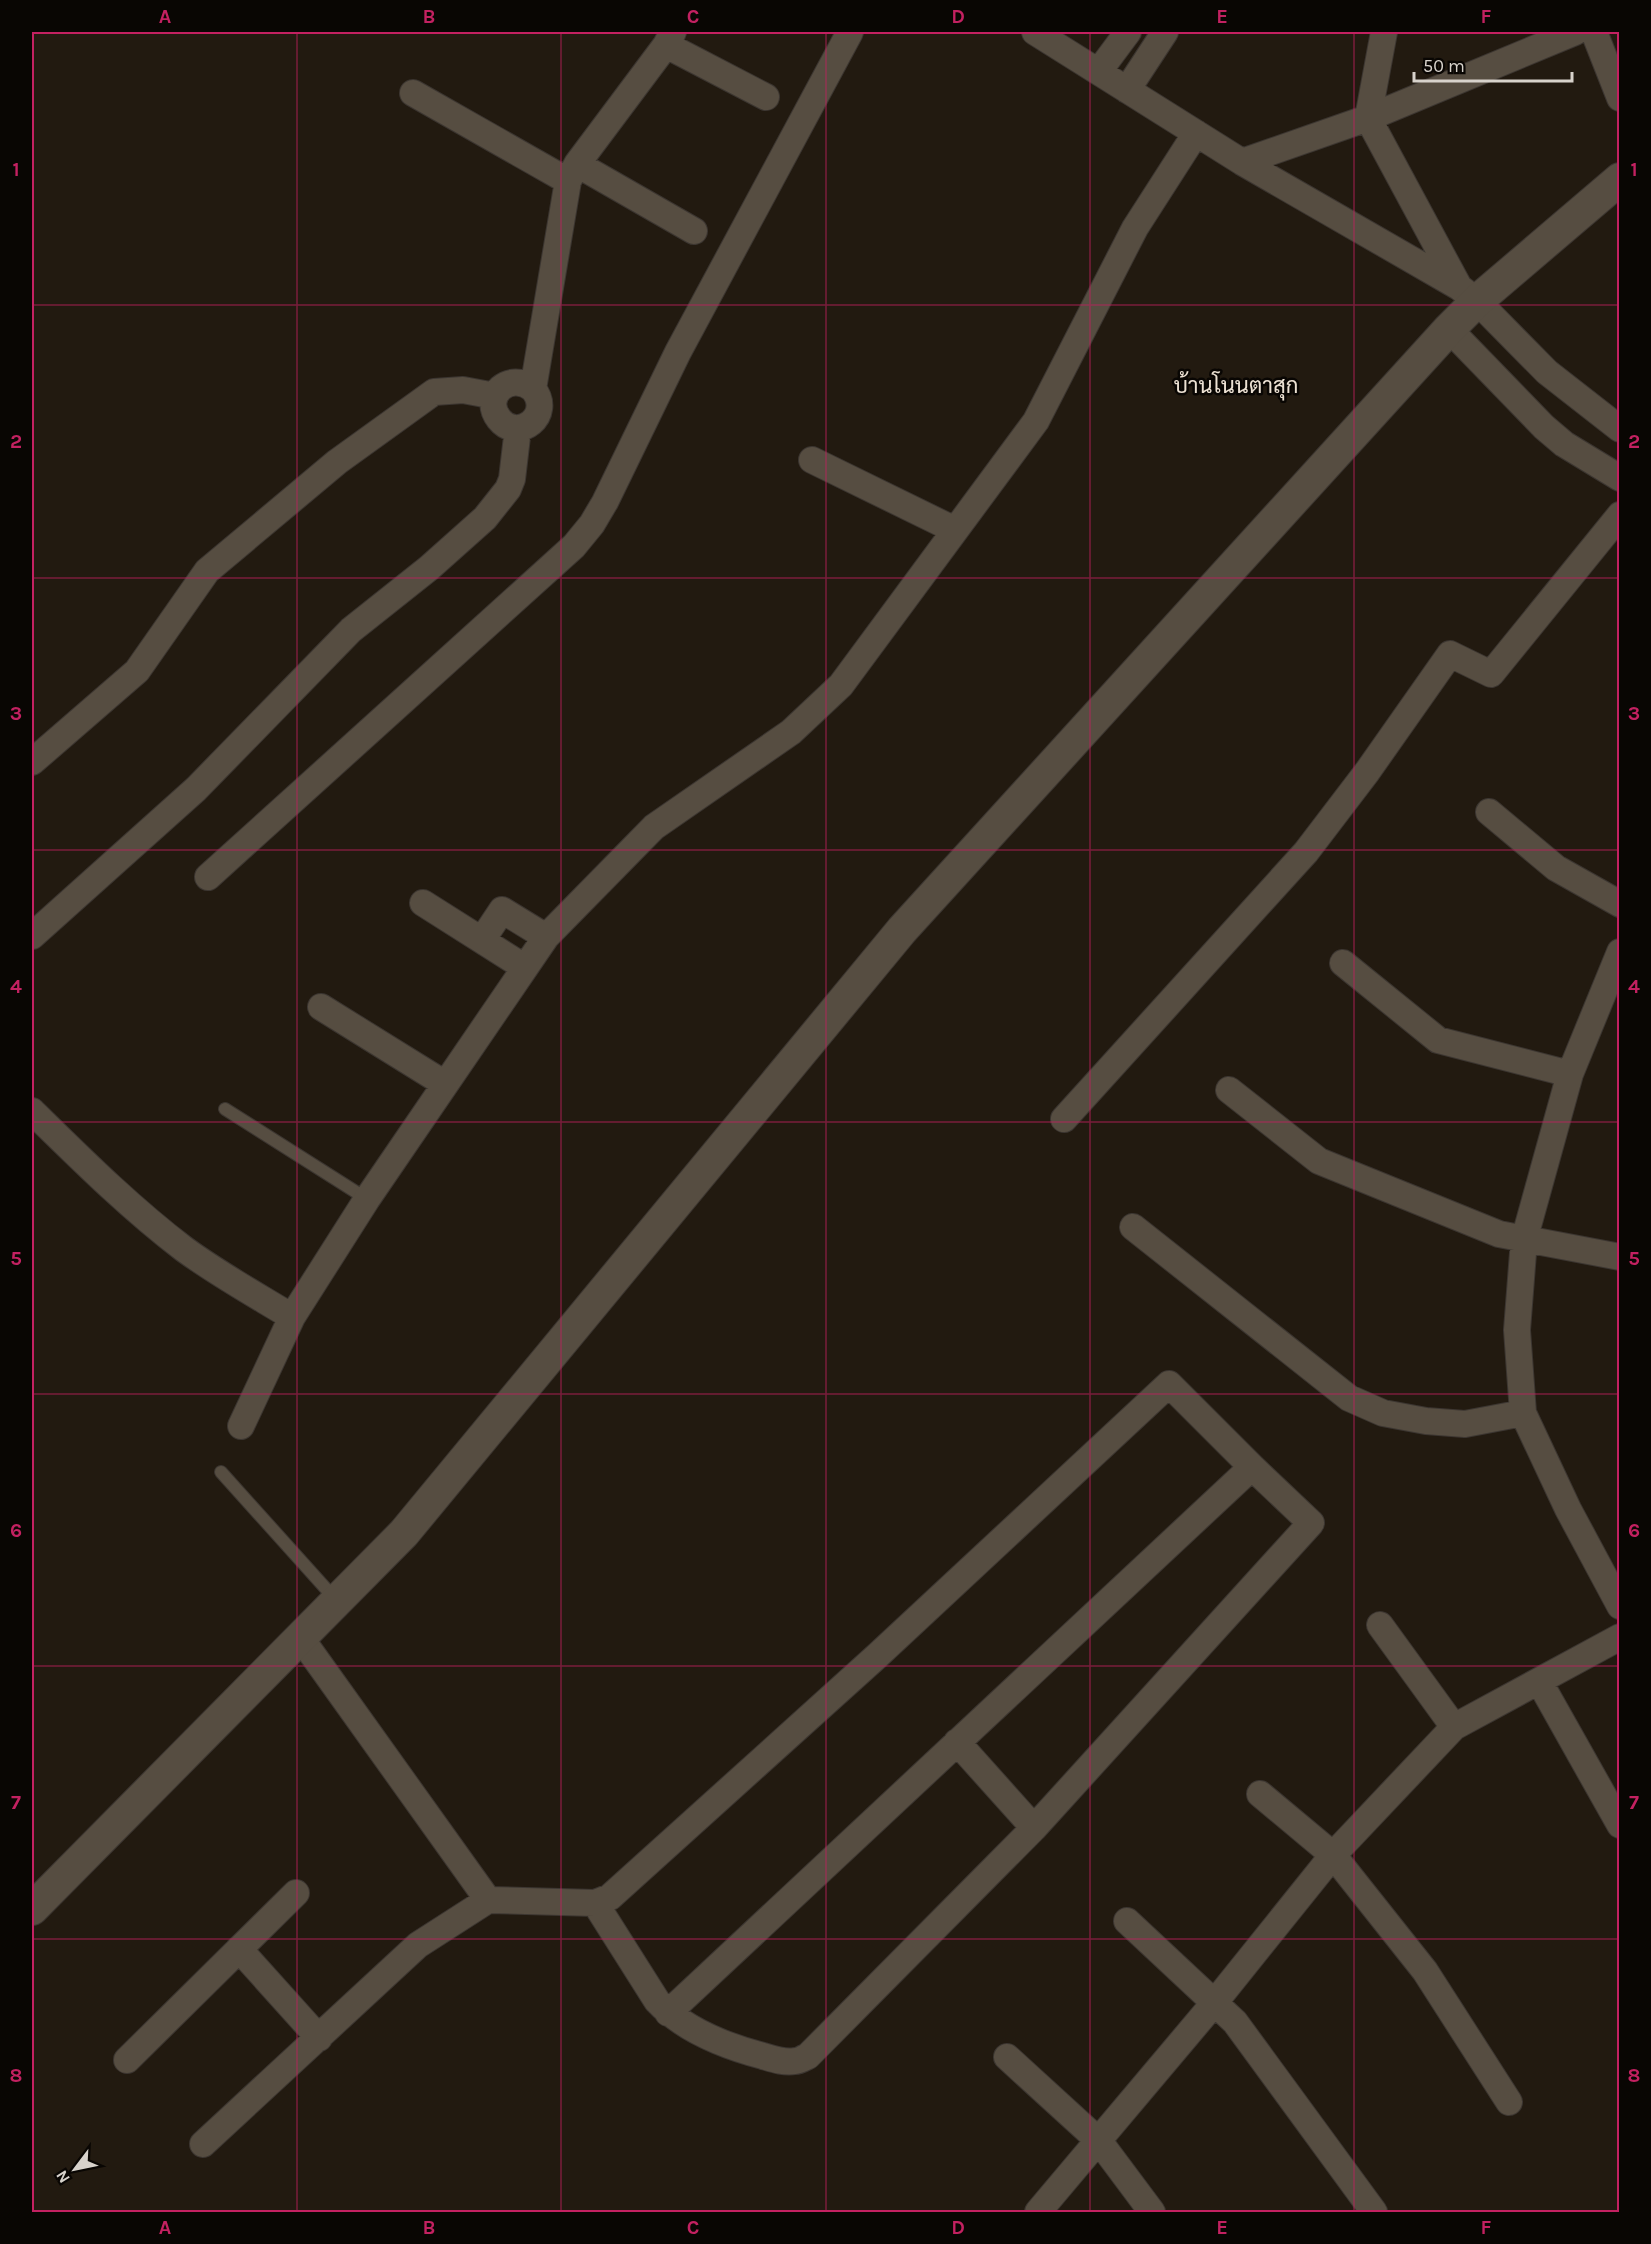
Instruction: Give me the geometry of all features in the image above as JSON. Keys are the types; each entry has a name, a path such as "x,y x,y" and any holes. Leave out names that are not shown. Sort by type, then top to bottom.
{"street":[{"path":"207,877 574,546 592,524 678,352 850,32"},
{"path":"1035,32 1242,162 1468,294 1547,372 1620,429"},
{"path":"1100,71 1128,32"},
{"path":"1127,90 1165,32"},
{"path":"1384,32 1368,118 1468,294"},
{"path":"1242,162 1368,118 1575,32"},
{"path":"1594,32 1620,98"},
{"path":"533,389 572,173 670,38 766,97"},
{"path":"414,93 572,173 694,231"},
{"path":"241,1426 292,1317 367,1198 546,937 654,827 791,732 841,685 1036,421 1135,228 1196,133"},
{"path":"32,1909 404,1533 903,930 1449,329 1468,294 1620,179"},
{"path":"1449,329 1544,427 1564,444 1620,478"},
{"path":"513,381 528,384 538,395 540,410 532,423 518,428 510,427 498,418 493,403 495,396 499,389 513,381"},
{"path":"32,762 137,671 207,571 337,462 434,392 463,390 495,396"},
{"path":"32,936 196,789 351,630 429,568 484,518 508,489 512,479 518,428"},
{"path":"812,460 955,530"},
{"path":"1064,1119 1306,852 1367,772 1450,654 1491,674 1620,515"},
{"path":"1489,812 1556,868 1620,904"},
{"path":"423,903 524,967"},
{"path":"482,940 502,910 546,937"},
{"path":"1620,952 1570,1074 1524,1240 1517,1330 1523,1413 1568,1509 1620,1606"},
{"path":"1343,963 1438,1040 1570,1074"},
{"path":"321,1006 445,1084"},
{"path":"1228,1090 1319,1161 1499,1234 1620,1257"},
{"path":"32,1111 128,1204 158,1229 187,1251 292,1317"},
{"path":"1134,1227 1349,1398 1383,1413 1426,1421 1465,1424 1523,1413"},
{"path":"203,2144 418,1946 488,1900 595,1903 610,1897 877,1656 1169,1383 1311,1523 1034,1828 807,2056 796,2061 783,2061 745,2051 707,2037 668,2013 657,2001 595,1903"},
{"path":"668,2013 1252,1467"},
{"path":"1380,1625 1454,1727"},
{"path":"1038,2212 1215,2002 1333,1855 1454,1727 1620,1636"},
{"path":"300,1638 488,1900"},
{"path":"1539,1681 1620,1825"},
{"path":"957,1743 1034,1828"},
{"path":"1260,1794 1333,1855 1425,1971 1509,2102"},
{"path":"127,2060 296,1893"},
{"path":"1127,1921 1235,2022 1374,2212"},
{"path":"239,1949 319,2038"},
{"path":"1007,2057 1099,2141 1152,2212"}],"lane":[{"path":"225,1109 367,1198"},
{"path":"221,1472 337,1601"}],"district":[{"name":"บ้านโนนตาสุก","path":"1236,386"}]}
